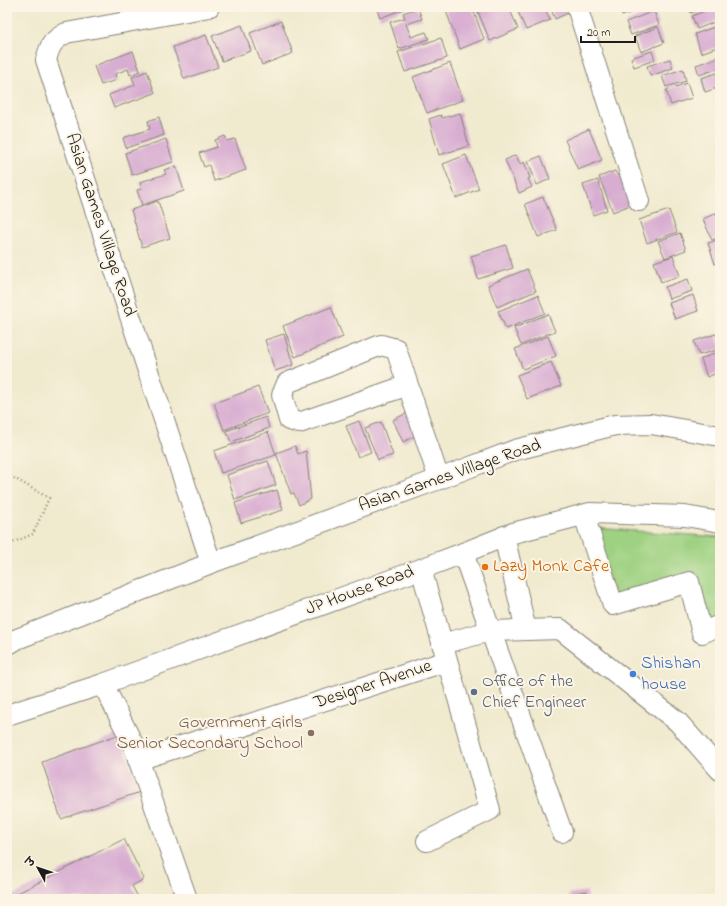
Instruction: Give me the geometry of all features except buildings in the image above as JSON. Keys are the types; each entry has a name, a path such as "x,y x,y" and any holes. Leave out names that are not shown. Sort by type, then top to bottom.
{"street":[{"name":"Asian Games Village Road","path":"209,7 66,33 57,38 49,48 46,60 211,563"},
{"path":"577,7 639,201"},
{"path":"408,384 299,423 289,420 282,395 287,383 381,345 396,349 408,384 439,479"},
{"name":"Asian Games Village Road","path":"7,645 211,563 515,450 615,425 651,424 720,436"},
{"name":"JP House Road","path":"7,715 103,684 421,569 504,536 552,522 590,513 685,516 720,522"},
{"path":"584,514 613,605 689,582 702,633 720,625"},
{"path":"504,536 526,630"},
{"path":"463,553 562,832"},
{"path":"421,569 490,810 427,841"},
{"name":"Designer Avenue","path":"138,760 444,653 490,631 560,629 678,722 720,770"},
{"path":"103,684 133,744 187,899"}],"path":[{"path":"7,474 49,498 33,534 7,545"}],"green space":[{"path":"594,528 720,537 720,619 707,623 695,572 616,600"}],"place":[{"name":"Lazy Monk Cafe","path":"485,567"},
{"name":"Shishan house","path":"633,674"},
{"name":"Office of the Chief Engineer","path":"474,692"},
{"name":"Government Girls Senior Secondary School","path":"311,733"}]}
